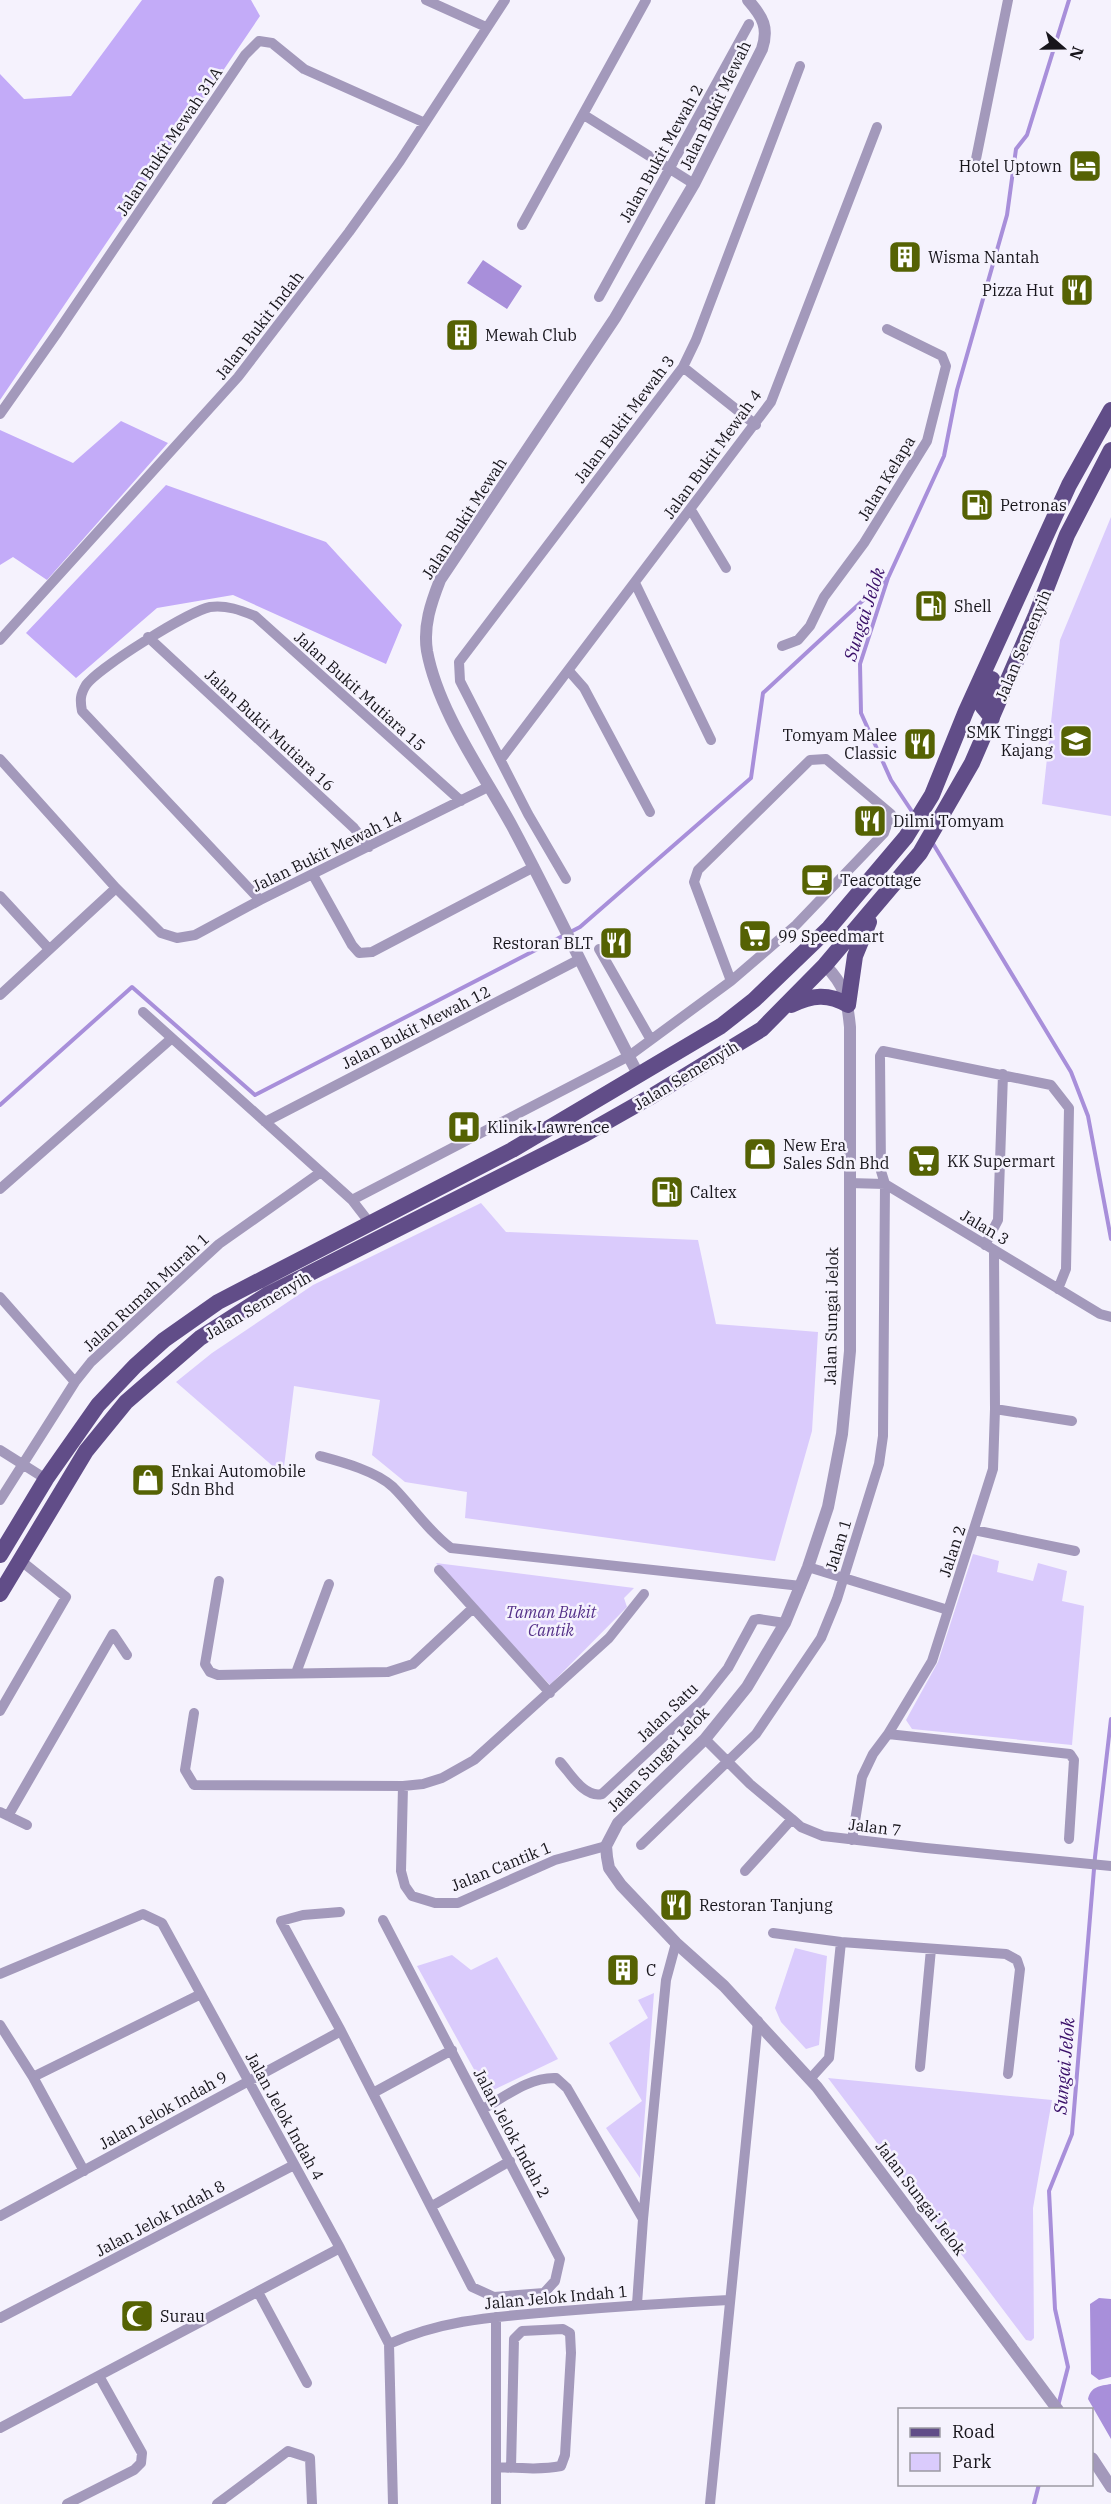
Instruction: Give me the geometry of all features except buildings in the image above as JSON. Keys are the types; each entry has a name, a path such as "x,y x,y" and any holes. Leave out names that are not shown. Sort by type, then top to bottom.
{"main road":[{"name":"Jalan Semenyih","path":"0,1555 46,1479 98,1405 135,1366 165,1340 218,1302 512,1150 721,1026 754,1000 829,928 906,837 933,793 1018,594 1069,485 1111,410"},
{"name":"Jalan Semenyih","path":"0,1594 86,1451 126,1402 200,1338 267,1295 585,1134 753,1035 825,965 920,853 972,763 1067,535 1111,450"},
{"path":"992,718 983,707 984,699 1013,624 1018,594"},
{"path":"933,793 954,762 975,722 983,716 992,718"},
{"path":"754,1000 768,997 811,961 825,965 830,943 880,879 887,861"},
{"path":"779,1011 805,998 823,995 836,998 848,1005 855,956 876,907"},
{"path":"639,1074 646,1079 656,1081 684,1076"},
{"path":"585,1134 589,1126 623,1105 634,1094 639,1086 639,1074"}],"street":[{"path":"426,0 486,27"},
{"name":"Jalan Bukit Indah","path":"0,640 245,369 349,232 425,123 505,0"},
{"path":"522,225 646,0"},
{"name":"Jalan Bukit Mewah","path":"639,1074 534,867 488,787 436,686 427,649 427,612 440,580 615,318 694,184 762,49 765,23 748,0"},
{"path":"976,159 1008,0"},
{"name":"Jalan Bukit Mewah 2","path":"599,297 748,24"},
{"name":"Jalan Bukit Mewah 31A","path":"0,414 245,55 259,41 272,43 304,69 425,123"},
{"name":"Jalan Bukit Mewah 3","path":"501,759 460,681 459,662 683,367 696,340 800,66"},
{"path":"584,115 694,184"},
{"name":"Jalan Bukit Mewah 4","path":"501,759 756,425 777,389 877,127"},
{"name":"Jalan Kelapa","path":"782,646 798,640 810,626 824,597 864,543 927,441 946,366 942,356 887,329"},
{"path":"683,367 756,425"},
{"path":"691,510 726,568"},
{"path":"635,583 711,740"},
{"name":"Jalan Bukit Mutiara 15","path":"148,637 209,608 236,608 255,616 461,801"},
{"path":"148,637 88,683 80,697 82,711 260,900"},
{"name":"Jalan Bukit Mutiara 16","path":"148,637 354,828 369,847"},
{"path":"569,671 584,688 650,812"},
{"path":"0,759 116,888 0,995"},
{"path":"501,759 528,814 566,879"},
{"path":"352,1200 629,1056 731,981 796,925 884,833 891,814 826,759 810,760 698,870 694,882 731,981"},
{"name":"Jalan Bukit Mewah 14","path":"116,888 161,933 177,938 195,935 260,900 488,787"},
{"path":"510,823 528,814"},
{"path":"313,875 352,945 359,953 372,952 534,867"},
{"path":"0,896 49,949"},
{"path":"599,949 651,1041"},
{"name":"Jalan Bukit Mewah 12","path":"265,1122 580,959"},
{"name":"Jalan Sungai Jelok","path":"825,965 840,981 848,1005 850,1051 850,1351 842,1434 828,1507 801,1586 785,1623 747,1687 705,1738 618,1823 606,1846 609,1868 621,1885 675,1943 724,1986 810,2079 1057,2408"},
{"path":"143,1012 352,1200 369,1222"},
{"path":"0,1189 172,1038"},
{"name":"Jalan 1","path":"641,1845 756,1734 820,1638 844,1578 879,1464 883,1436 885,1184 880,1171 880,1056 883,1051 1003,1074"},
{"path":"990,1248 998,1220 1003,1074 1052,1084 1069,1107 1066,1269 1058,1289"},
{"name":"Jalan Rumah Murah 1","path":"0,1500 75,1382 91,1362 219,1244 321,1172"},
{"name":"Jalan 3","path":"849,1183 885,1184 1106,1316"},
{"name":"Jalan 2","path":"852,1840 862,1777 873,1754 888,1734 932,1661 993,1469 995,1409 990,1248"},
{"path":"0,1297 75,1382"},
{"path":"995,1409 1072,1421"},
{"path":"0,1450 46,1479"},
{"path":"320,1456 352,1465 391,1485 435,1536 451,1548 801,1586"},
{"path":"974,1530 1075,1551"},
{"path":"0,1711 66,1597 20,1560"},
{"path":"808,1567 948,1610"},
{"path":"439,1570 550,1693"},
{"path":"219,1581 205,1665 210,1672 218,1675 388,1672 413,1664 473,1608"},
{"path":"296,1673 329,1584"},
{"path":"194,1713 185,1770 194,1785 403,1786 423,1784 442,1778 474,1760 609,1638 644,1594"},
{"name":"Jalan Satu","path":"560,1762 588,1793 595,1796 602,1794 701,1702 728,1668 754,1620 785,1623"},
{"path":"27,1825 4,1814 112,1634 127,1655"},
{"path":"888,1734 1070,1754 1074,1760 1069,1839"},
{"name":"Jalan 7","path":"705,1738 727,1763 801,1827 823,1836 1111,1866"},
{"name":"Jalan Cantik 1","path":"403,1786 401,1871 405,1886 412,1896 435,1903 458,1903 555,1860 606,1846"},
{"path":"745,1871 792,1819"},
{"path":"340,1912 303,1915 281,1922 341,2031 432,2206 510,2161"},
{"name":"Jalan Jelok Indah 4","path":"0,1974 143,1914 162,1923 340,2248 389,2344"},
{"name":"Jalan Jelok Indah 2","path":"383,1920 561,2259 555,2282 544,2293 494,2297 472,2287 432,2206"},
{"path":"773,1933 841,1942 1006,1954 1017,1960 1020,1969 1008,2074"},
{"path":"810,2079 829,2058 841,1942"},
{"path":"637,2304 666,1980 675,1943"},
{"path":"920,2067 931,1949"},
{"path":"33,2077 201,1994"},
{"path":"710,2504 758,2021"},
{"path":"0,2025 33,2077 84,2171"},
{"name":"Jalan Jelok Indah 9","path":"0,2216 341,2031"},
{"path":"373,2092 452,2050"},
{"path":"483,2109 530,2082 542,2078 556,2078 567,2088 643,2219"},
{"name":"Jalan Jelok Indah 8","path":"0,2318 294,2165"},
{"path":"0,2428 340,2248"},
{"path":"258,2292 307,2383"},
{"name":"Jalan Jelok Indah 1","path":"389,2344 417,2331 449,2323 637,2304 729,2300"},
{"path":"496,2317 496,2504"},
{"path":"496,2468 511,2468 561,2466 565,2455 571,2353 570,2333 563,2329 522,2331 514,2339 511,2468"},
{"path":"389,2344 393,2504"},
{"path":"68,2504 134,2470 141,2463 142,2453 99,2376"},
{"path":"217,2504 288,2451 310,2458 312,2504"},
{"path":"1093,2460 1111,2487"}],"green space":[{"name":"SMK Tinggi Kajang","path":"1111,517 1111,816 1042,804 1060,640"},
{"path":"481,1203 506,1232 698,1240 716,1324 818,1332 812,1431 775,1561 465,1518 467,1492 405,1482 372,1455 380,1400 294,1386 283,1475 176,1382 212,1353 313,1285"},
{"path":"973,1554 999,1561 997,1572 1033,1581 1038,1563 1067,1571 1062,1601 1084,1606 1072,1745 912,1729 906,1720 938,1662"},
{"name":"Taman Bukit Cantik","path":"436,1563 634,1588 624,1598 627,1607 550,1685"},
{"path":"795,1948 827,1956 819,2045 806,2049 781,2022 775,2008"},
{"path":"452,1955 471,1970 497,1957 558,2059 487,2093 417,1966"},
{"path":"654,1993 640,2178 606,2128 642,2101 609,2043 648,2018 638,2000"},
{"path":"828,2078 1052,2100 1033,2208 1034,2338 1031,2341 1026,2340"}],"shaded area":[{"path":"142,0 251,0 260,16 0,400 0,74 24,99 71,96"},
{"path":"483,260 522,286 507,309 467,283"},
{"path":"121,421 168,443 47,580 13,557 0,565 0,430 73,463"},
{"path":"166,485 326,542 402,625 386,664 233,595 157,608 76,678 26,633"},
{"path":"1099,2298 1111,2299 1111,2377 1099,2380 1091,2374 1090,2304"},
{"path":"1111,2384 1111,2439 1088,2399 1094,2389"}],"waterway":[{"name":"Sungai Jelok","path":"915,816 891,780 861,713 860,664 888,578 944,456 957,390 1007,215 1016,149 1027,135 1069,0"},
{"path":"0,1105 132,987 255,1095 580,927 751,778 763,693 886,579"},
{"name":"Sungai Jelok","path":"932,842 1071,1072 1088,1116 1111,1239"},
{"name":"Sungai Jelok","path":"1058,2406 1068,2367 1055,2309 1049,2191 1072,2134 1095,1857 1111,1719"},
{"name":"Sungai Jelok","path":"1034,2504 1038,2486"}],"place":[{"name":"Hotel Uptown","path":"1085,166"},
{"name":"Wisma Nantah","path":"905,257"},
{"name":"Pizza Hut","path":"1077,290"},
{"name":"Mewah Club","path":"462,335"},
{"name":"Petronas","path":"977,505"},
{"name":"Shell","path":"931,606"},
{"name":"SMK Tinggi Kajang","path":"1076,741"},
{"name":"Tomyam Malee Classic","path":"920,744"},
{"name":"Dilmi Tomyam","path":"870,821"},
{"name":"Teacottage","path":"817,880"},
{"name":"99 Speedmart","path":"755,936"},
{"name":"Restoran BLT","path":"616,943"},
{"name":"Klinik Lawrence","path":"464,1127"},
{"name":"New Era Sales Sdn Bhd","path":"760,1154"},
{"name":"KK Supermart","path":"924,1161"},
{"name":"Caltex","path":"667,1192"},
{"name":"Enkai Automobile Sdn Bhd","path":"148,1480"},
{"name":"Restoran Tanjung","path":"676,1905"},
{"name":"C","path":"623,1970"},
{"name":"Surau","path":"137,2316"}]}
